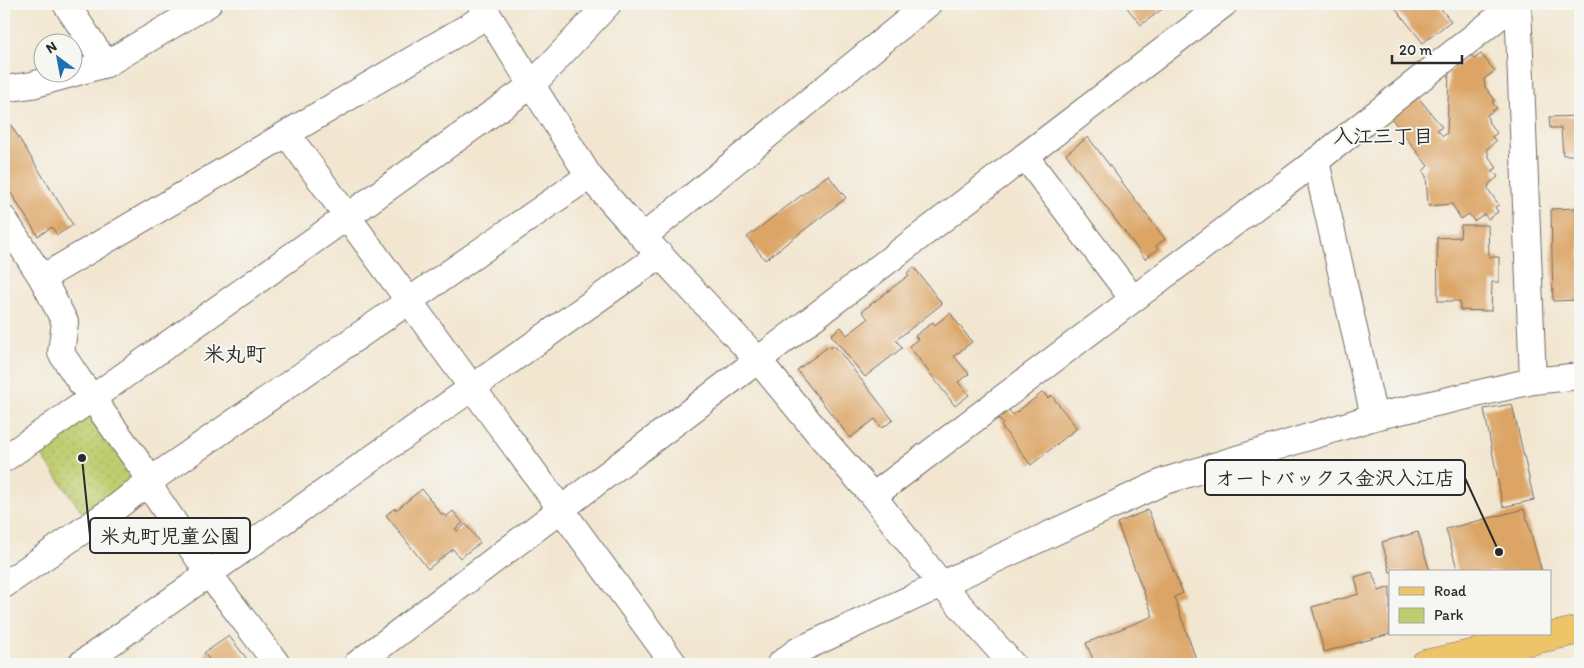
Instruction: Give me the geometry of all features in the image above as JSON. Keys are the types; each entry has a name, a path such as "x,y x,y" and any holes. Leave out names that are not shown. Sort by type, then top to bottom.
{"main road":[{"path":"1425,664 1580,630"}],"street":[{"path":"66,4 106,64"},
{"path":"4,89 32,85 106,64 208,4"},
{"path":"4,459 92,399 532,85 608,4"},
{"path":"81,664 472,388 651,246 928,4"},
{"path":"357,664 1224,4"},
{"path":"873,496 1316,161 1517,4"},
{"path":"1517,4 1533,382"},
{"path":"42,278 287,134 484,9 589,176 651,246 758,360 873,496 941,584 1012,664"},
{"path":"287,134 674,664"},
{"path":"1025,156 1133,299"},
{"path":"1316,161 1374,417"},
{"path":"4,585 118,506 151,480 589,176"},
{"path":"4,218 42,278 65,322 61,353 151,480 154,493 209,574 277,664"},
{"path":"780,664 797,651 1164,481 1374,417 1533,382 1580,376"}],"green space":[{"path":"91,413 136,477 87,519 35,446"}],"building":[{"path":"1124,4 1169,4 1141,25"},
{"path":"1392,4 1437,4 1451,21 1423,43"},
{"path":"1481,54 1495,71 1484,79 1485,87 1495,100 1492,102 1497,108 1487,115 1489,123 1497,133 1492,137 1496,141 1487,149 1489,157 1497,168 1493,170 1498,177 1489,184 1488,189 1499,205 1495,207 1498,212 1488,219 1484,214 1474,221 1469,214 1461,219 1452,204 1428,206 1426,176 1423,171 1428,166 1391,118 1418,97 1442,127 1437,130 1443,136 1447,133 1449,72 1471,55 1474,59"},
{"path":"4,114 73,225 57,235 52,227 38,236 4,182"},
{"path":"1580,116 1580,155 1563,155 1561,128 1550,128 1549,117"},
{"path":"1088,137 1165,239 1156,246 1158,249 1145,259 1066,154"},
{"path":"828,175 846,198 765,260 747,237"},
{"path":"1580,208 1580,300 1553,301 1551,209"},
{"path":"1461,225 1488,225 1489,257 1499,257 1499,282 1492,282 1491,311 1460,310 1460,301 1438,301 1437,238 1460,237"},
{"path":"914,267 942,304 896,340 902,348 865,377 831,335 841,327 847,335 868,319 862,311 909,275 907,273"},
{"path":"950,313 972,342 954,356 969,374 958,382 969,395 955,406 909,346 918,339 915,336 933,322 935,325"},
{"path":"834,345 893,420 882,428 875,419 850,438 797,370 829,346 831,348"},
{"path":"1043,392 1048,398 1051,395 1077,428 1031,465 1001,426 1003,424 998,418 1009,410 1013,415"},
{"path":"1512,404 1534,500 1503,507 1484,409"},
{"path":"422,489 442,515 446,517 453,511 463,523 455,529 457,531 466,524 480,543 460,558 453,549 428,569 386,515 395,508 396,510"},
{"path":"1524,509 1541,570 1457,570 1446,529"},
{"path":"1148,510 1183,593 1174,597 1196,659 1184,664 1095,664 1086,643 1153,616 1117,523"},
{"path":"1418,532 1429,570 1389,570 1382,542"},
{"path":"1372,572 1379,591 1389,587 1389,634 1324,652 1312,607 1359,594 1355,577"},
{"path":"229,636 251,664 213,664 204,653"}],"place":[{"name":"米丸町児童公園","path":"82,458"},
{"name":"オートバックス金沢入江店","path":"1499,552"}],"district":[{"name":"入江三丁目","path":"1383,136"},
{"name":"米丸町","path":"235,354"}]}
